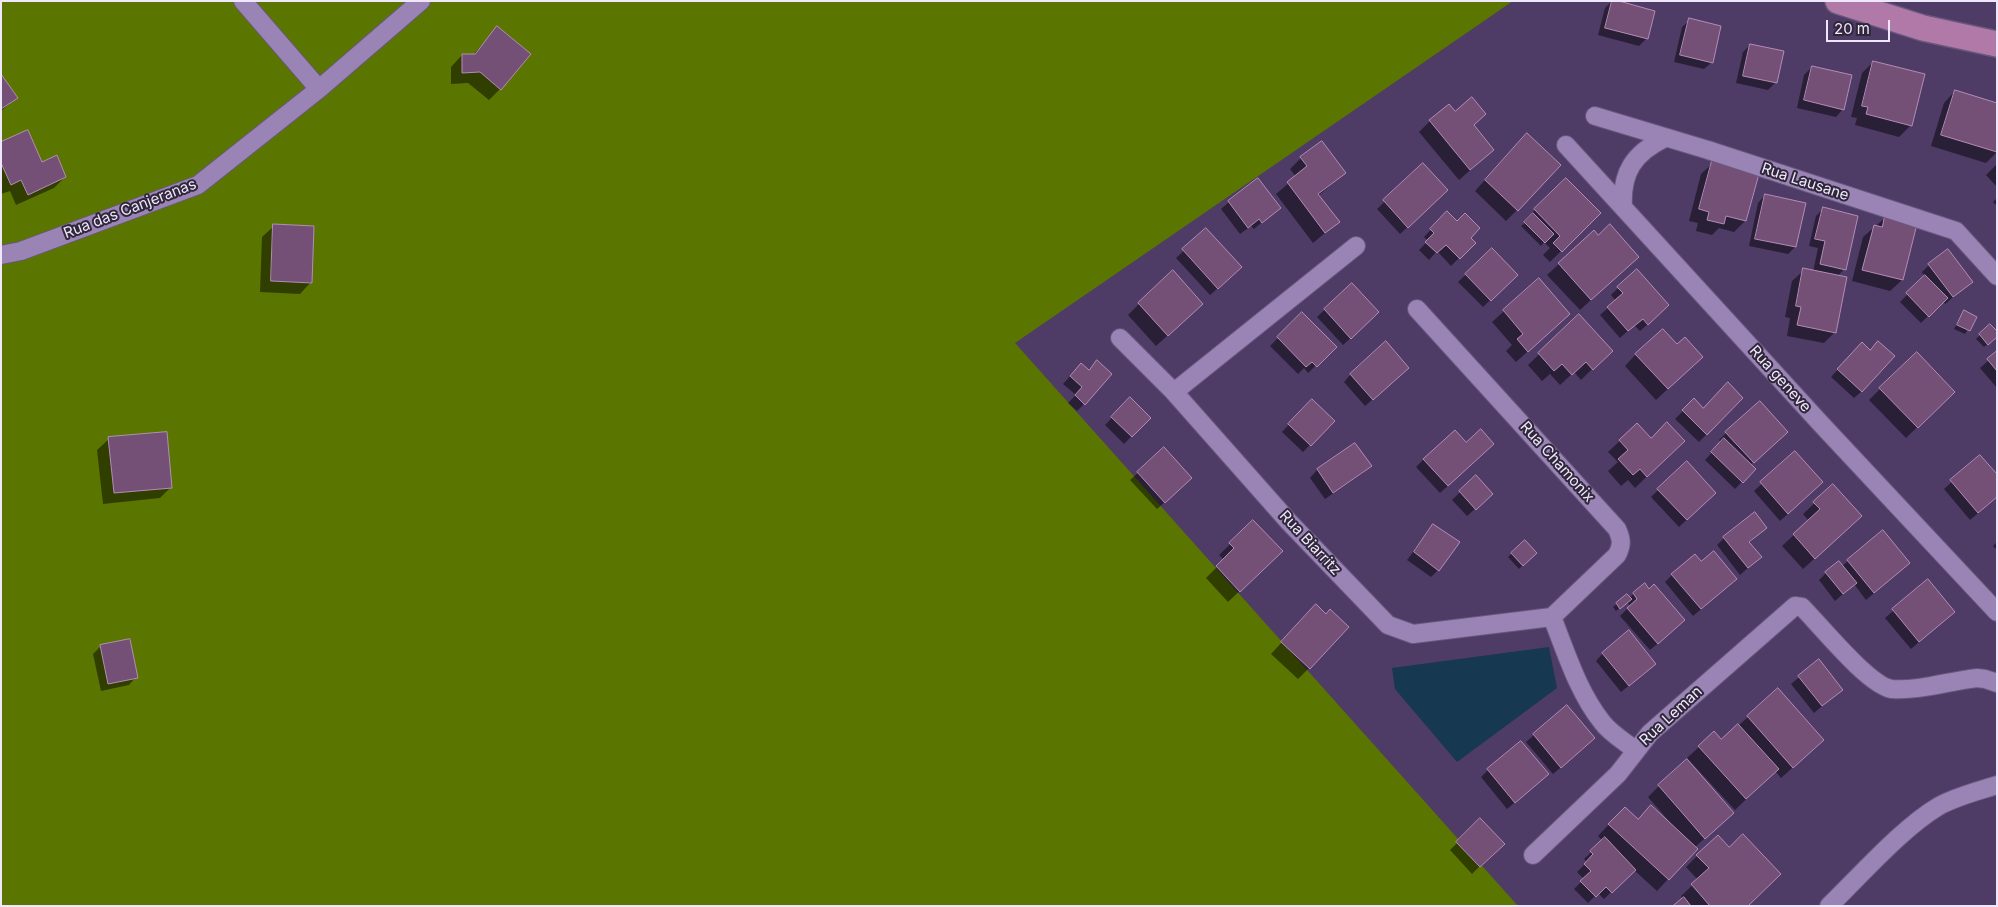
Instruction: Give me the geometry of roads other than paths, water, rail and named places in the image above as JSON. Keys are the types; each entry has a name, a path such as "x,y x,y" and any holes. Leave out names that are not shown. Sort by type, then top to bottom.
{"street":[{"path":"243,1 319,89"},
{"name":"Rua das Canjeranas","path":"1,255 21,250 198,185 319,89 421,1"},
{"path":"1838,1 1923,28 1997,44"},
{"name":"Rua Lausane","path":"1595,116 1708,150 1956,231 1997,276"},
{"path":"1622,207 1622,191 1625,177 1631,165 1650,146 1665,138"},
{"name":"Rua geneve","path":"1566,145 1822,425 1997,612"},
{"path":"1174,392 1356,246"},
{"name":"Rua Chamonix","path":"1417,310 1617,529 1621,539 1621,547 1617,555 1552,617"},
{"name":"Rua Biarritz","path":"1120,338 1174,392 1289,522 1388,624 1413,634 1552,617"},
{"name":"Rua Leman","path":"1533,855 1618,774 1635,750 1650,734 1795,606 1802,607 1869,677 1882,686 1893,689 1908,688 1977,678 1985,678 1997,683"},
{"path":"1552,617 1573,671 1592,708 1603,724 1635,750"},
{"path":"1829,906 1897,840 1927,815 1940,806 1958,798 1997,785"}],"water":[{"path":"1549,647 1557,688 1457,762 1395,689 1392,668"}]}
